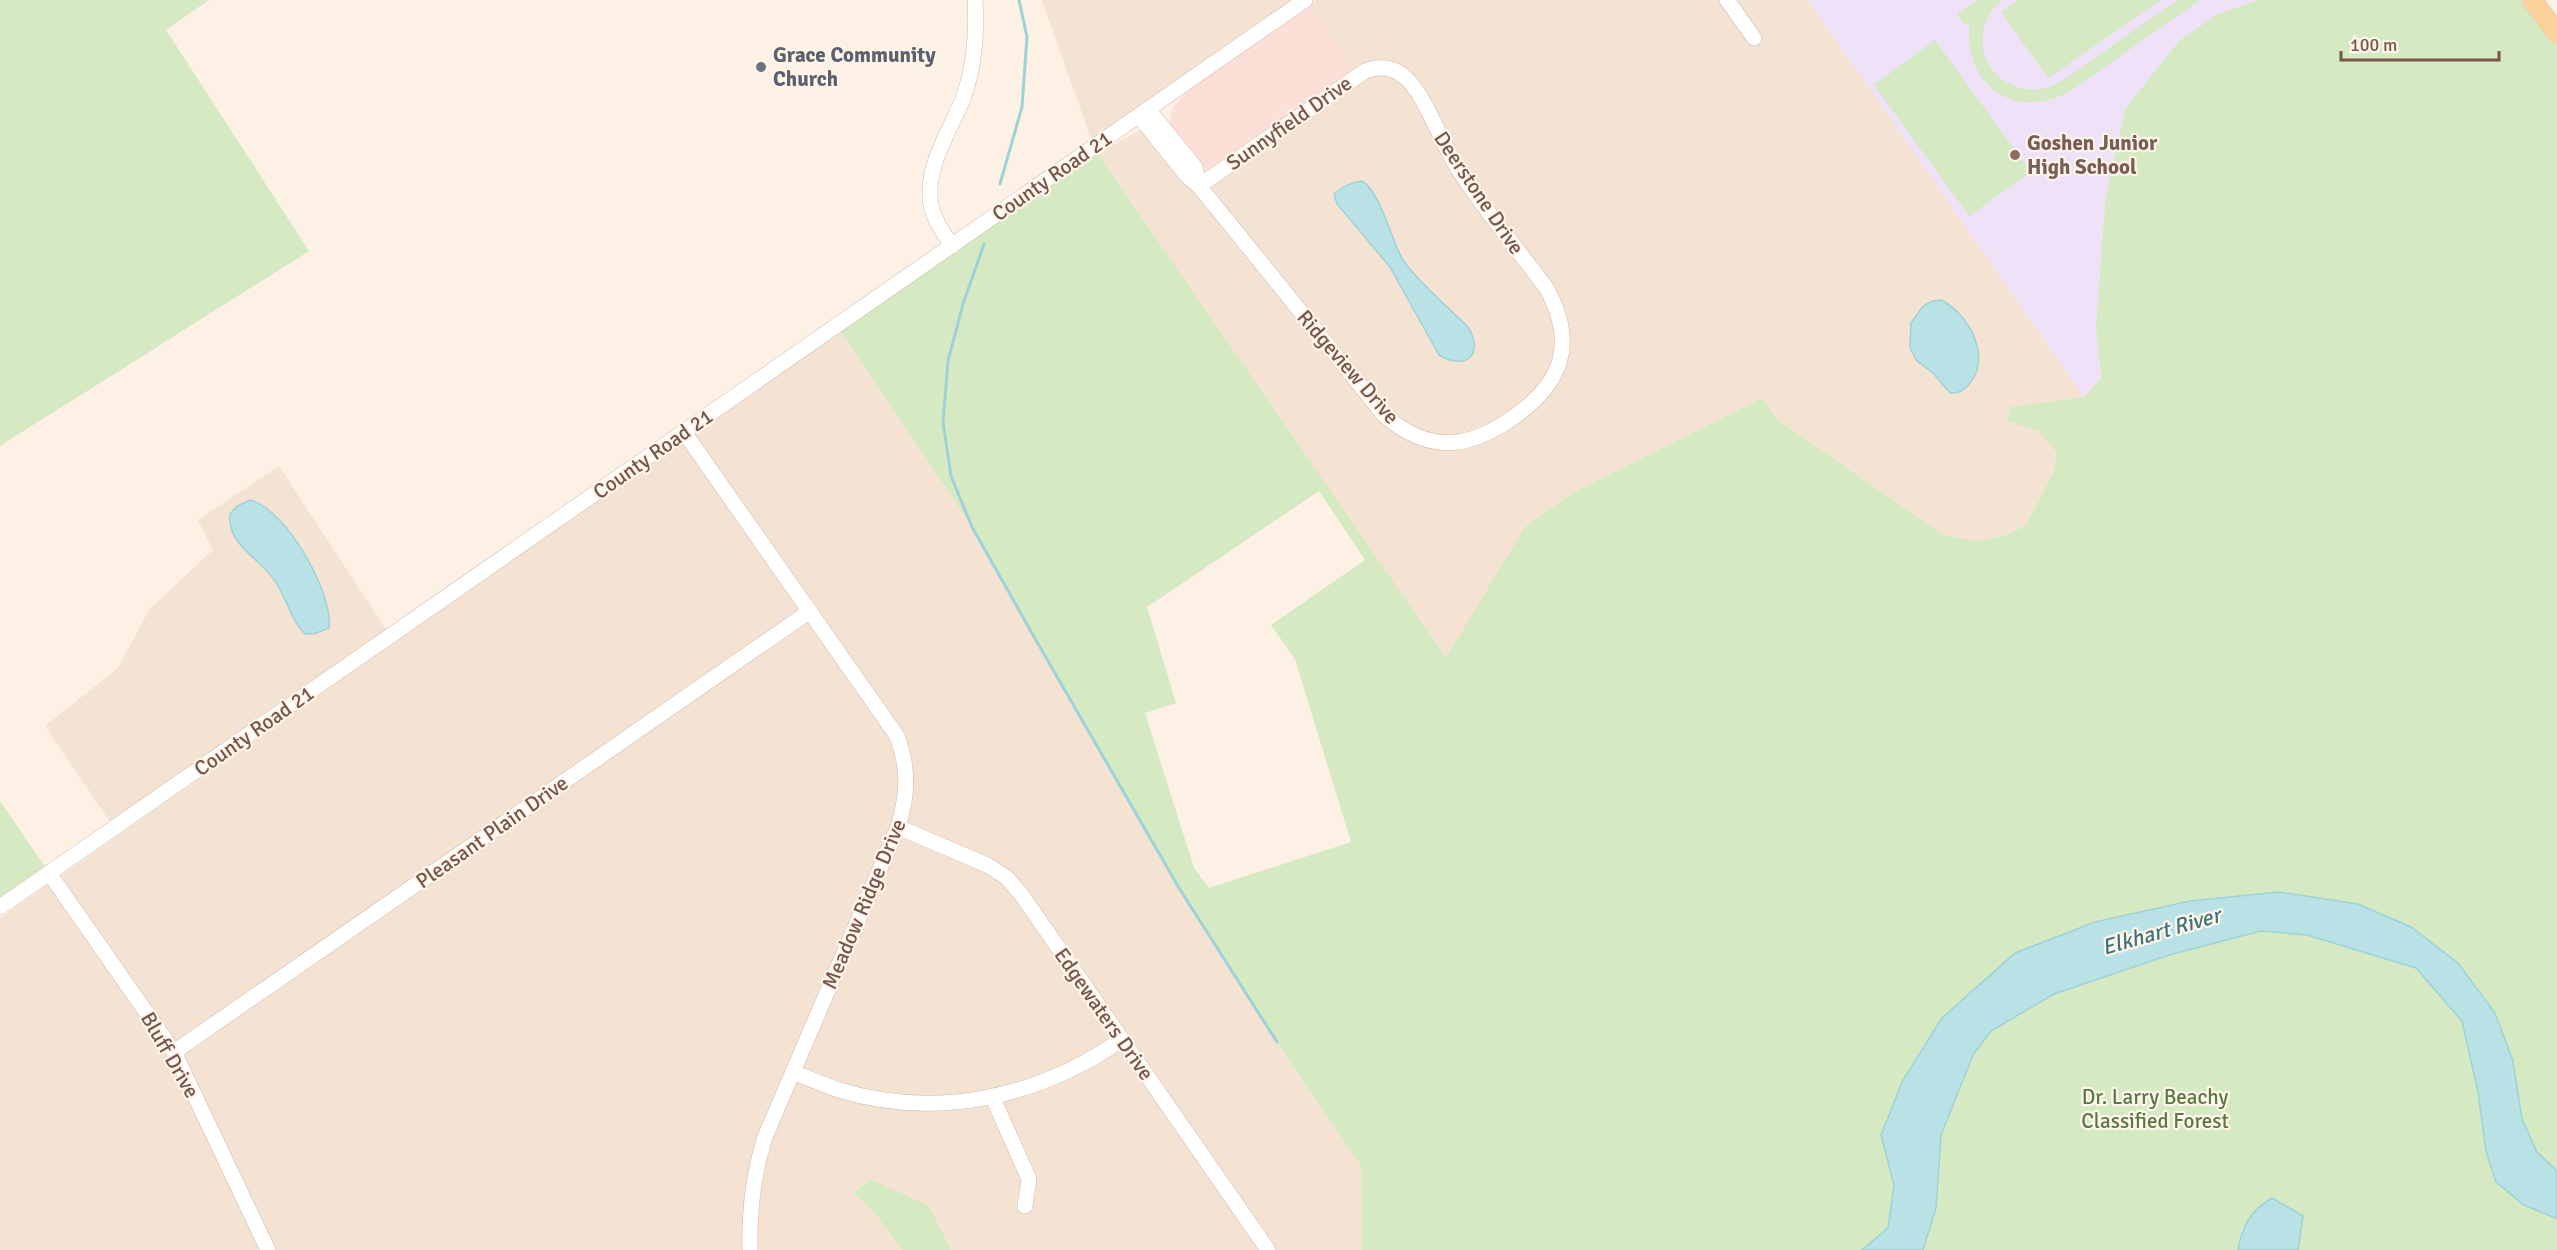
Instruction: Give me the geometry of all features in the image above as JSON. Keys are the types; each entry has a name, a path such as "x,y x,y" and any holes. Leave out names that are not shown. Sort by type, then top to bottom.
{"main road":[{"path":"2532,0 2557,33"}],"street":[{"path":"952,246 936,220 931,205 931,186 937,159 964,95 974,58 975,0"},
{"name":"County Road 21","path":"0,907 1305,0"},
{"path":"1727,0 1754,38"},
{"name":"Sunnyfield Drive","path":"1199,186 1354,77 1373,68 1381,68"},
{"name":"Deerstone Drive","path":"1381,68 1392,69 1401,74 1415,89 1466,182 1547,289 1563,332"},
{"name":"Ridgeview Drive","path":"1143,112 1186,176 1199,186 1385,416 1410,434 1428,441 1446,444 1465,442 1493,431 1542,395 1558,366 1563,332"},
{"name":"Meadow Ridge Drive","path":"684,432 897,736 904,753 907,776 906,795 898,827 765,1137 756,1166 751,1197 750,1250"},
{"name":"Pleasant Plain Drive","path":"174,1052 810,611"},
{"name":"Edgewaters Drive","path":"898,827 987,865 1006,877 1022,894 1268,1250"},
{"name":"Bluff Drive","path":"49,873 174,1052 268,1250"},
{"path":"793,1072 840,1090 903,1101 936,1103 992,1096 1046,1082 1090,1061 1121,1040"},
{"path":"992,1096 1029,1179 1025,1206"}],"shaded area":[{"path":"1042,0 1300,0 1094,147"},
{"path":"1316,0 1808,0 2084,397 2010,407 2007,421 2039,432 2056,452 2054,471 2026,525 2007,535 1979,541 1943,535 1778,420 1762,398 1574,492 1526,527 1446,659 1097,153 1141,130 1190,185 1206,171 1310,4"},
{"name":"Goshen Junior High School","path":"1808,0 2258,0 2218,14 2125,109 2105,202 2096,328 2101,378 2084,397"},
{"path":"1310,4 1353,70 1206,171 1169,125 1173,107 1197,82"},
{"path":"841,331 972,527 1179,888 1277,1042 1361,1166 1362,1250 951,1250 929,1206 854,1194 871,1208 902,1250 0,1250 0,918"},
{"path":"279,466 387,631 111,823 45,726 118,668 149,610 213,550 198,520"}],"green space":[{"path":"0,0 209,0 166,30 309,251 0,446"},
{"path":"1977,0 2002,0 1989,16 1984,28 1983,48 1991,68 1998,76 2017,87 2038,89 2055,85 2066,79 2178,0 2200,0 2069,92 2049,100 2029,102 2011,99 1996,91 1983,79 1974,63 1969,44 1970,22 1965,25 1957,14"},
{"path":"2018,0 2161,0 2048,78 2001,12"},
{"path":"2258,0 2524,0 2557,44 2557,1171 2537,1152 2522,1119 2513,1061 2358,904 2279,892 2190,901 2095,922 2015,953 1882,1135 1894,1185 1888,1228 1862,1250 1362,1250 1361,1166 1277,1042 1179,888 972,527 841,331 1097,153 1446,658 1525,527 1574,492 1762,398 1778,420 1943,535 1979,541 2007,535 2026,525 2054,471 2056,452 2039,432 2007,421 2010,407 2084,397 2101,378 2096,328 2105,202 2125,109 2179,41 2218,14","holes":["1319,491 1365,560 1271,625 1295,659 1351,842 1209,888 1194,868 1145,713 1176,703 1147,607"]},
{"path":"1935,40 2031,172 1969,216 1874,85"},
{"path":"0,801 46,868 0,900"},
{"name":"Dr. Larry Beachy Classified Forest","path":"2261,931 2307,935 2416,968 2462,1021 2478,1092 2486,1151 2524,1205 2557,1219 2557,1250 2298,1250 2303,1216 2242,1228 2238,1250 1923,1250 1936,1208 1941,1135 1973,1055 1991,1031 2054,994 2169,955"},
{"path":"870,1179 929,1206 951,1250 902,1250 871,1208 854,1194"}],"water":[{"path":"1362,181 1375,196 1403,260 1424,285 1468,327 1474,345 1470,358 1457,361 1448,360 1439,355 1390,267 1337,204 1334,194 1347,185"},
{"path":"1941,300 1951,306 1968,325 1978,348 1979,360 1976,372 1966,388 1956,393 1950,393 1933,373 1917,361 1910,348 1911,323 1923,306"},
{"path":"250,500 264,507 278,519 304,554 323,594 329,628 314,634 305,634 296,622 275,581 234,535 230,525 230,514 237,506"},
{"name":"Elkhart River","path":"2279,892 2358,904 2411,927 2458,963 2495,1013 2513,1061 2522,1119 2537,1152 2557,1171 2557,1219 2524,1205 2496,1182 2486,1151 2478,1092 2462,1021 2416,968 2307,935 2261,931 2169,955 2054,994 1991,1031 1973,1055 1941,1135 1936,1208 1923,1250 1862,1250 1888,1228 1894,1185 1881,1135 1903,1080 1942,1018 2015,953 2095,922 2190,901"},
{"path":"2272,1198 2303,1216 2298,1250 2238,1250 2242,1233 2253,1213"}],"waterway":[{"path":"1000,184 1022,107 1027,37 1019,0"},
{"path":"984,244 963,304 948,361 943,422 951,476 972,527 1037,642 1179,888 1277,1042"}],"place":[{"name":"Grace Community Church","path":"761,67"},
{"name":"Goshen Junior High School","path":"2015,155"}]}
